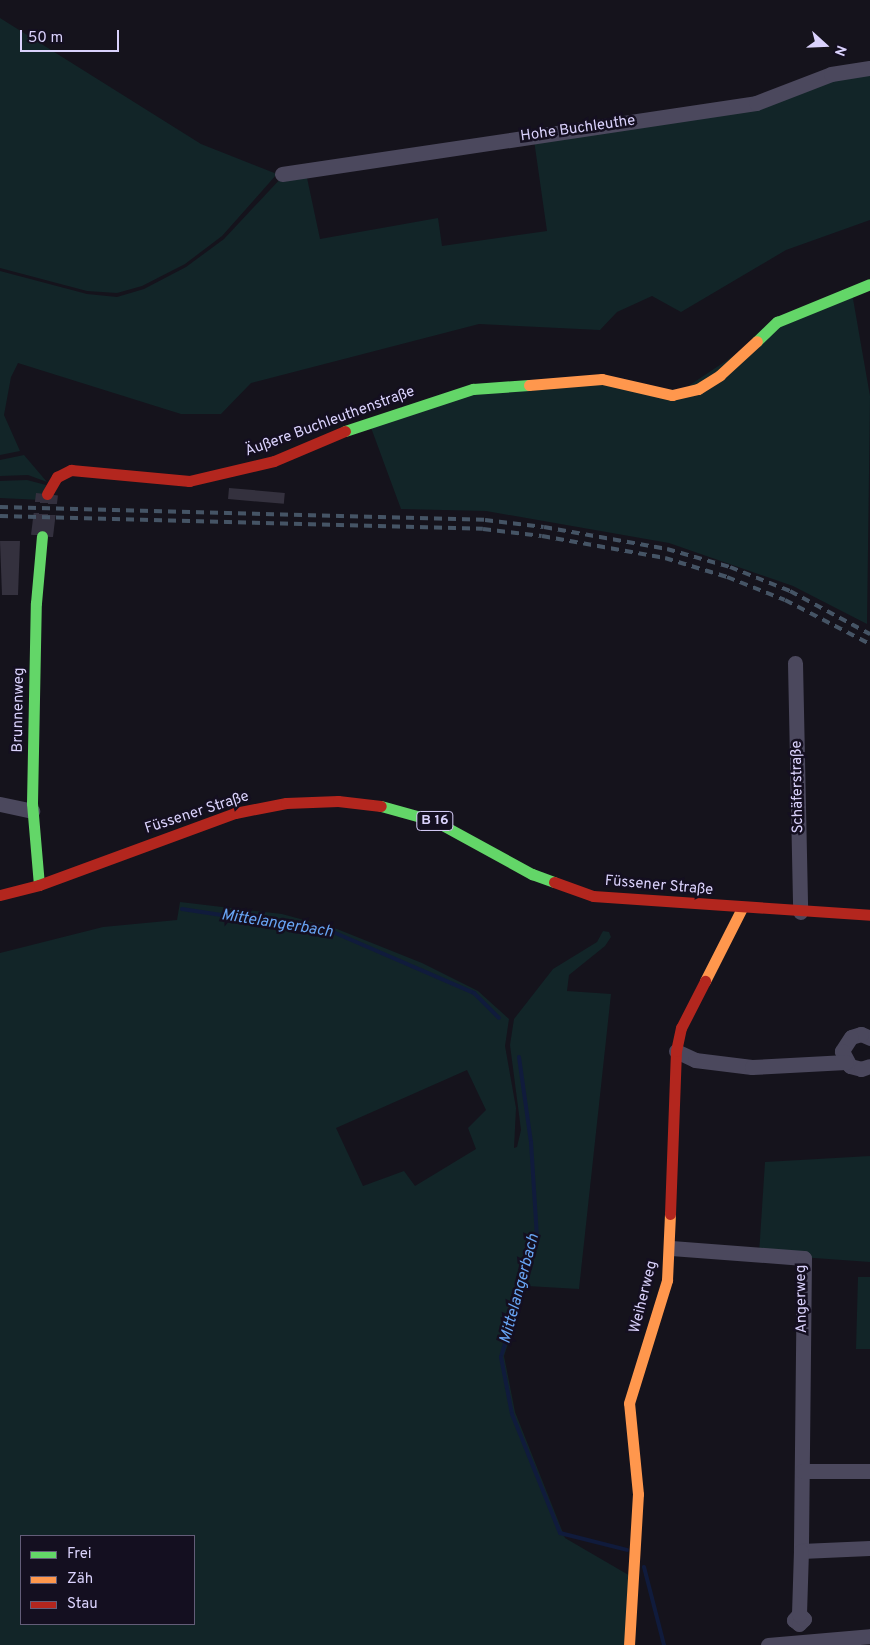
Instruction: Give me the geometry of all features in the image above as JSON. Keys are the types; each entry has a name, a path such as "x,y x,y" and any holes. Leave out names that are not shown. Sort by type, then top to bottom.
{"street":[{"name":"Hohe Buchleuthe","path":"282,174 756,103 831,74 870,68"},
{"name":"Äußere Buchleuthenstraße","path":"46,494 57,477 71,470 160,481 189,480 274,461 369,421 472,389 602,379 672,394 698,389 720,375 777,322 870,284"},
{"name":"Brunnenweg","path":"39,885 32,811 36,603 42,536"},
{"name":"Schäferstraße","path":"795,663 800,912"},
{"name":"Füssener Straße","path":"0,895 39,885 235,813 286,803 338,801 396,808 435,821 532,874 593,896 800,912 870,914"},
{"path":"0,804 32,811"},
{"name":"Weiherweg","path":"630,1645 638,1494 629,1403 667,1280 671,1248 671,1095 676,1051 681,1028 742,908"},
{"path":"870,1038 856,1035 846,1041 842,1051 846,1062 855,1068 870,1066"},
{"path":"676,1051 695,1060 752,1067 846,1062"},
{"name":"Angerweg","path":"671,1248 804,1258 799,1614"},
{"path":"802,1471 870,1471"},
{"path":"801,1551 870,1548"},
{"path":"768,1645 870,1636"}],"green space":[{"path":"0,18 201,144 277,174 222,236 185,264 142,286 117,293 87,291 0,268"},
{"path":"870,70 870,220 786,250 681,312 652,296 617,312 600,330 479,324 251,383 221,414 181,414 18,363 11,377 4,415 20,451 0,455 0,271 87,294 117,297 144,289 186,267 224,239 283,176 306,173 320,239 438,218 442,246 547,231 534,140 757,105 831,77"},
{"path":"852,293 870,396 867,624 793,586 669,543 486,511 401,509 370,425 473,392 602,383 672,397 778,326"},
{"path":"24,455 47,482 28,475 0,476 0,460"},
{"path":"27,480 46,485 42,500 0,498 0,481"},
{"path":"180,902 282,914 337,929 422,963 478,991 509,1019 505,1046 516,1108 514,1148 517,1147 521,1130 510,1045 514,1019 553,969 597,942 603,931 609,932 611,937 605,946 569,975 567,991 611,994 579,1289 527,1286 504,1356 515,1412 565,1538 632,1577 626,1645 0,1645 0,953 103,927 177,920","holes":["467,1070 486,1110 468,1128 476,1149 415,1186 404,1171 363,1186 336,1128"]},
{"path":"870,1156 870,1262 759,1254 765,1162"},
{"path":"858,1277 870,1277 870,1349 856,1349"}],"building":[{"path":"229,488 285,493 284,504 228,499"},
{"path":"0,541 20,541 18,595 2,595"}],"waterway":[{"name":"Mittelangerbach","path":"182,909 333,932 474,993 499,1018"},
{"name":"Mittelangerbach","path":"519,1057 531,1142 537,1237 501,1357 512,1414 560,1533 627,1550"},
{"name":"Mittelangerbach","path":"644,1567 664,1645"}],"tunnel":[{"path":"42,536 47,494"}],"railway":[{"path":"0,507 485,520 544,527 667,549 730,567 790,591 870,634"},
{"path":"0,516 483,529 542,536 665,558 727,577 785,600 870,644"}],"traffic: fast":[{"path":"757,341 777,322 870,284"},
{"path":"345,431 473,389 529,385"},
{"path":"39,885 32,803 36,603 42,536"},
{"path":"381,806 435,821 532,874 554,882"}],"traffic: slow":[{"path":"529,385 602,379 672,395 698,389 720,375 757,341"},
{"path":"705,981 742,908"},
{"path":"629,1645 638,1494 629,1403 667,1280 670,1214"}],"traffic: jam":[{"path":"47,494 57,477 71,470 189,481 274,461 345,431"},
{"path":"0,895 39,885 235,813 286,803 338,801 381,806"},
{"path":"554,882 593,896 870,915"},
{"path":"670,1214 676,1051 681,1028 705,981"}]}
